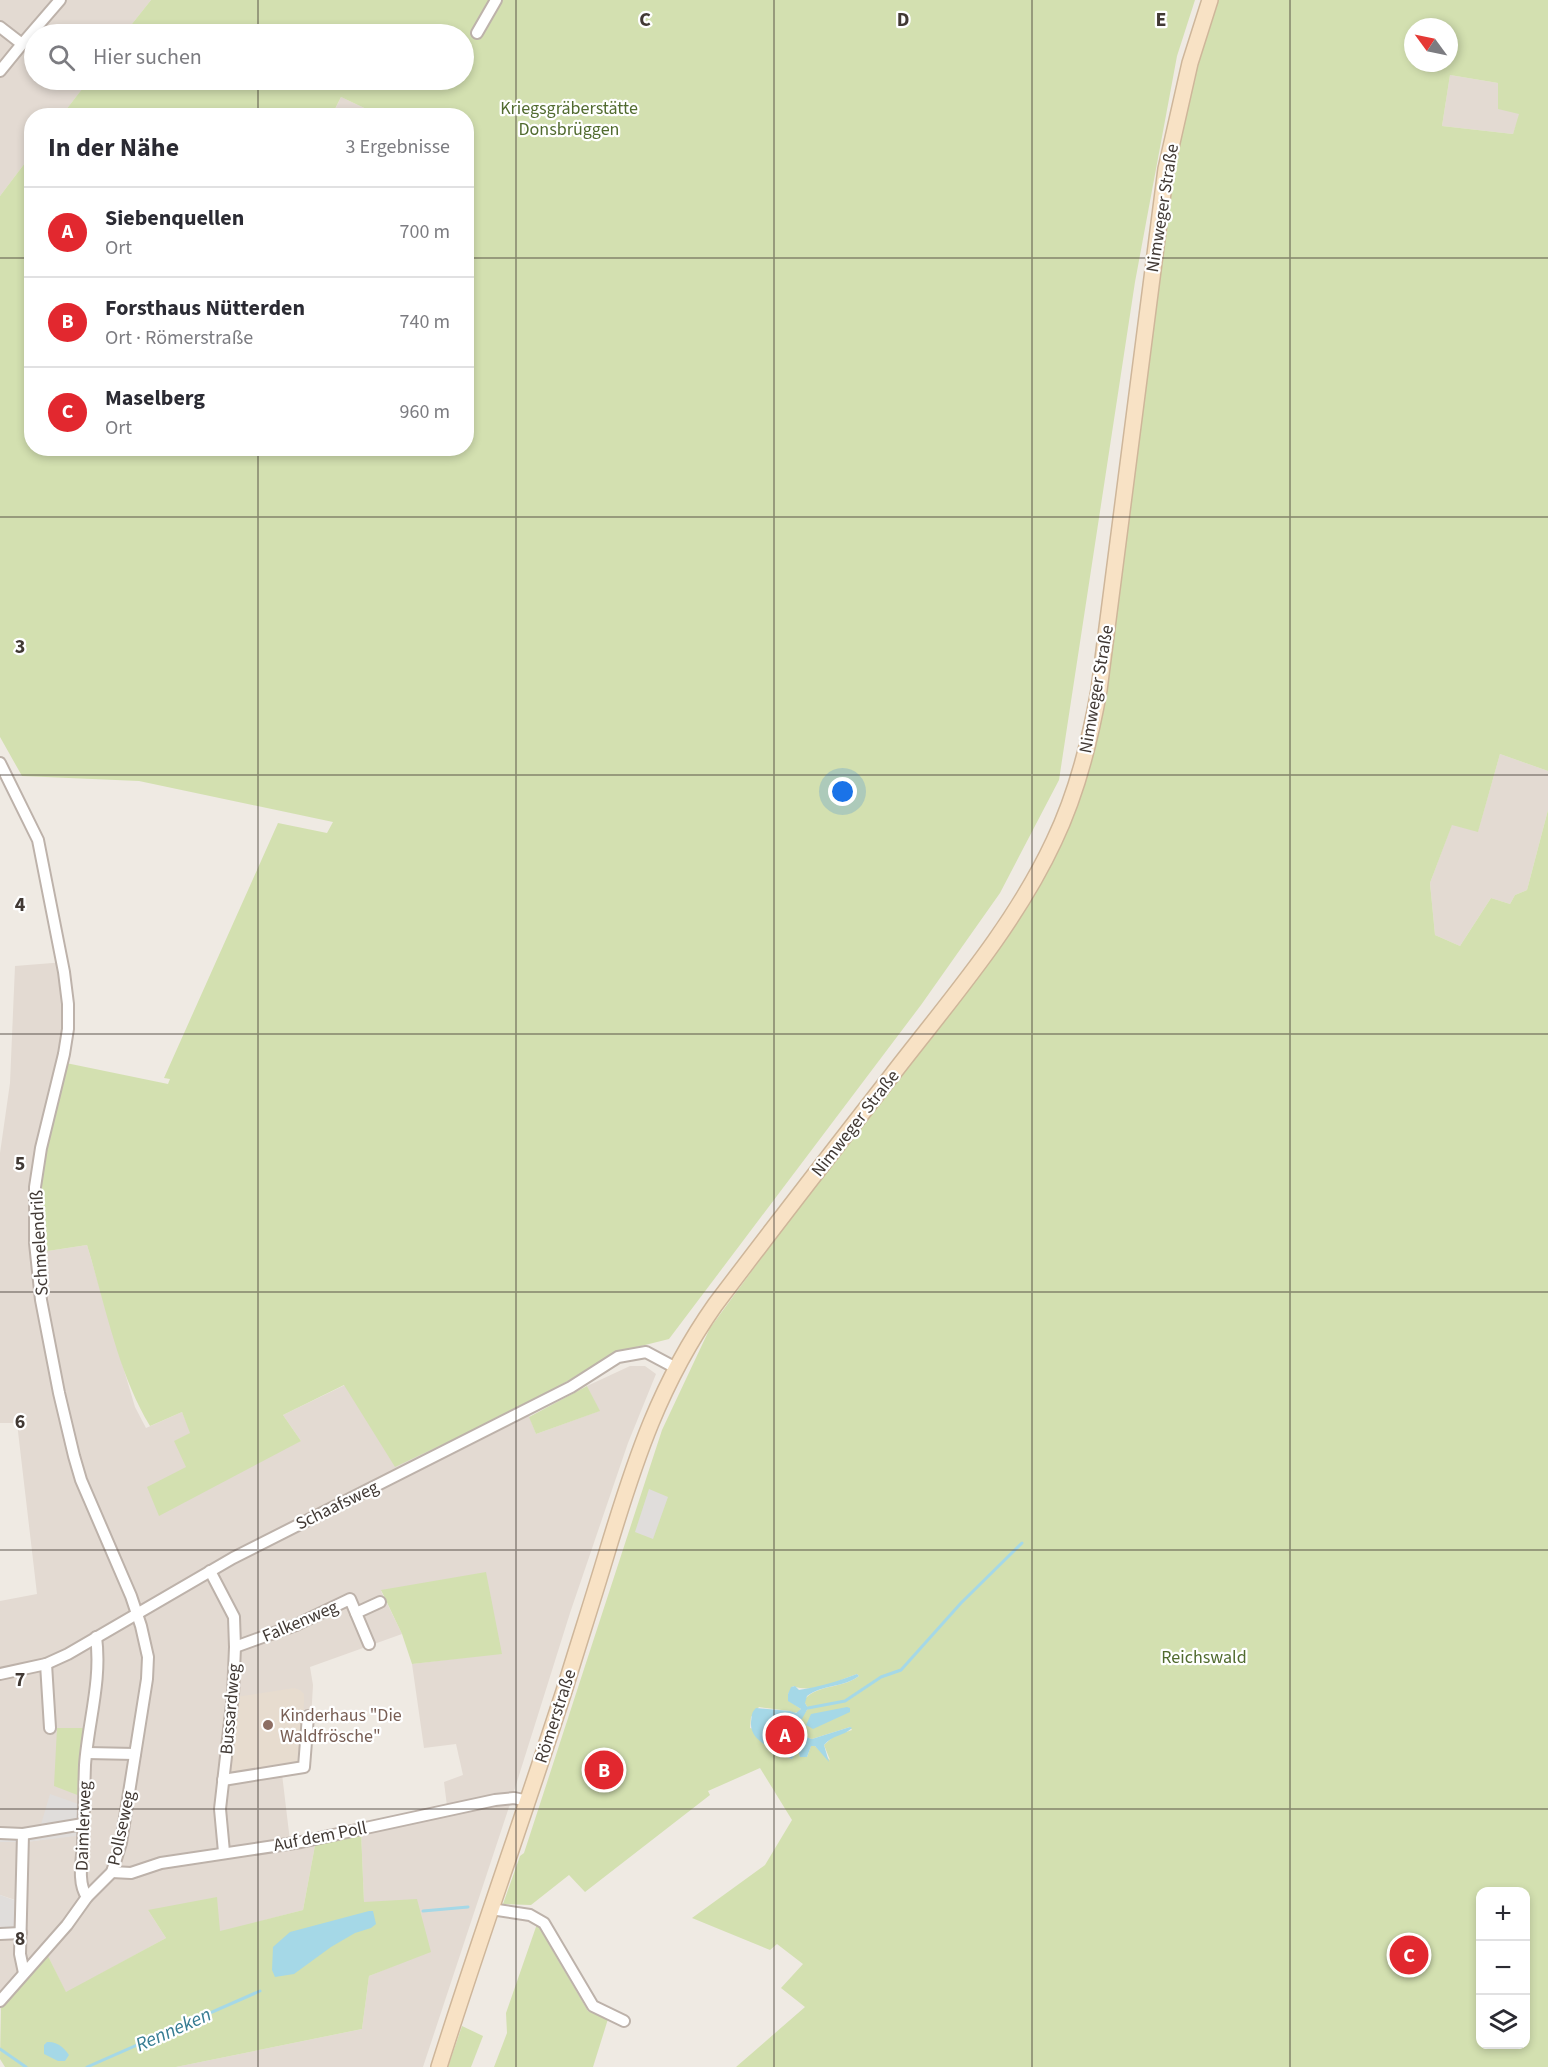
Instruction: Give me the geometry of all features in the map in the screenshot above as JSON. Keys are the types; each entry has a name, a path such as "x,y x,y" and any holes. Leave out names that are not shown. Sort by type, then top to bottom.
{"main road":[{"name":"Nimweger Straße","path":"676,1368 715,1305 1011,918 1040,869 1066,815 1085,757 1099,690 1166,169 1190,63 1210,0"},
{"name":"Römerstraße","path":"439,2067 528,1801 636,1461 655,1411 676,1368"}],"street":[{"path":"39,24 60,0"},
{"path":"477,33 496,0"},
{"path":"0,27 22,44"},
{"path":"0,71 24,42"},
{"name":"Schmelendriß","path":"0,763 38,840 64,972 68,1004 68,1029 64,1054 41,1148 35,1187 35,1243 40,1299 59,1393 81,1480 131,1596 136,1616"},
{"name":"Schaafsweg","path":"0,1674 46,1664 68,1654 210,1571 293,1526 571,1387 618,1357 646,1352 676,1368"},
{"name":"Bussardweg","path":"210,1571 234,1617 234,1695 220,1809 224,1852"},
{"name":"Falkenweg","path":"235,1647 296,1625 350,1599 369,1644"},
{"name":"Falkenweg","path":"356,1613 380,1602"},
{"name":"Pollseweg","path":"0,2001 67,1925 87,1897 112,1872 121,1843 147,1679 146,1642 136,1616"},
{"name":"Daimlerweg","path":"87,1897 81,1886 83,1824 87,1753 98,1651 96,1637"},
{"path":"46,1664 50,1728"},
{"path":"223,1780 304,1767 308,1716"},
{"path":"87,1753 135,1754"},
{"name":"Auf dem Poll","path":"112,1872 131,1873 161,1863 301,1842 495,1800 514,1798 528,1801"},
{"path":"0,1833 23,1834 83,1824"},
{"path":"23,1834 20,1960 24,1973"},
{"path":"491,1909 530,1915 544,1923 593,2006 624,2021"},
{"path":"0,1934 21,1933"}],"shaded area":[{"path":"0,0 151,0 132,24 24,24 24,90 81,90 67,108 24,108 24,164 0,196"},
{"path":"1450,75 1498,83 1520,114 1513,134 1442,126"},
{"path":"341,97 364,108 336,108"},
{"path":"1500,754 1548,771 1548,810 1527,890 1515,895 1510,904 1491,898 1460,946 1435,935 1430,883 1452,824 1478,831"},
{"path":"65,962 69,1051 45,1157 41,1252 87,1245 135,1407 146,1428 182,1412 191,1433 301,1441 283,1415 345,1385 525,1405 536,1434 599,1411 587,1386 630,1366 645,1366 656,1374 628,1443 570,1613 423,2067 176,2067 362,2029 369,1976 430,1951 364,1902 361,1831 447,1806 444,1782 463,1775 456,1744 424,1748 412,1664 502,1653 381,1591 402,1634 310,1667 313,1685 308,1770 282,1774 290,1841 316,1840 303,1910 220,1932 148,1910 166,1938 66,1993 48,1956 1,2005 0,2011 0,1934 21,1902 0,1895 0,1842 26,1842 76,1835 76,1826 0,1833 0,1601 37,1594 17,1423 0,1423 0,1153 10,1083 15,966"},
{"path":"649,1489 668,1497 653,1539 635,1532"},
{"name":"Kinderhaus \"Die Waldfrösche\"","path":"294,1688 304,1694 303,1753 298,1762 288,1767 238,1774 231,1771 227,1766 236,1697"},
{"path":"50,1794 84,1806 83,1824 76,1825 76,1836 26,1842 0,1842 0,1833 39,1831"},
{"path":"0,1895 22,1903 21,1933 0,1934"}],"green space":[{"name":"Kriegsgräberstätte Donsbrüggen","path":"151,0 1195,0 1177,56 1135,282 1059,780 1000,893 921,1005 669,1339 621,1351 525,1405 395,1467 344,1385 283,1415 301,1441 159,1516 147,1487 186,1467 174,1441 190,1433 182,1412 150,1426 129,1384 113,1338 87,1245 41,1252 38,1214 41,1175 66,1063 168,1084 170,1079 164,1078 278,823 327,833 333,822 139,781 22,776 0,737 0,196 24,164 24,456 474,456 474,108 364,108 341,97 336,108 67,108 81,90 474,90 474,24 132,24"},
{"name":"Reichswald","path":"1213,0 1548,0 1548,771 1500,754 1478,832 1452,825 1430,883 1435,935 1460,946 1491,898 1510,904 1515,895 1527,890 1548,810 1548,2067 736,2067 805,2007 781,1988 803,1964 777,1944 770,1950 692,1918 765,1865 792,1820 760,1768 708,1791 710,1795 585,1892 569,1875 531,1905 503,1904 520,1856 524,1853 662,1430 710,1328 1011,918 1085,757 1151,278 1190,63","holes":["1450,75 1498,83 1498,109 1519,114 1513,134 1442,126","857,1674 859,1676 845,1683 810,1694 805,1699 808,1708 795,1721 800,1733 812,1739 850,1727 852,1730 834,1736 824,1745 830,1760 815,1746 811,1746 807,1757 800,1757 798,1749 792,1759 779,1754 787,1744 795,1743 795,1738 791,1733 787,1733 784,1738 750,1728 751,1717 759,1707 798,1712 801,1709 788,1700 788,1694 793,1686 817,1688"]},
{"path":"587,1386 600,1411 536,1434 529,1417"},
{"path":"486,1572 502,1654 412,1664 402,1634 381,1590"},
{"path":"57,1728 90,1728 80,1796 54,1786"},
{"path":"361,1831 364,1902 417,1899 431,1952 369,1976 362,2029 176,2067 5,2067 0,2059 1,2006 48,1956 66,1992 166,1938 148,1910 217,1897 220,1931 303,1910 316,1840"},
{"path":"537,1924 588,2011 608,2019 593,2067 494,2067 507,2033 506,2013"},
{"path":"462,2026 483,2036 471,2067 448,2067"}],"water":[{"path":"857,1674 859,1676 853,1680 813,1692 807,1696 805,1703 808,1708 802,1719 795,1722 800,1733 812,1739 852,1728 824,1745 829,1762 815,1746 811,1746 807,1757 800,1757 798,1750 792,1759 778,1753 787,1744 795,1743 795,1738 789,1732 773,1751 752,1732 752,1713 756,1708 796,1713 801,1709 788,1701 791,1687 795,1686 799,1690 829,1684"},
{"path":"850,1708 850,1712 813,1729 806,1725 811,1714"},
{"path":"373,1911 376,1924 371,1928 355,1933 331,1947 294,1974 275,1977 272,1970 273,1947 290,1932"},
{"path":"47,2042 65,2049 69,2055 65,2061 58,2061 44,2054 44,2045"}],"waterway":[{"path":"808,1708 845,1701 881,1677 901,1670 961,1603 1022,1543"},
{"name":"Renneken","path":"423,1911 468,1907"},
{"name":"Renneken","path":"87,2067 260,1991"},
{"name":"Renneken","path":"0,2049 26,2067"}],"place":[{"name":"Kinderhaus \"Die Waldfrösche\"","path":"268,1725"},
{"name":"Siebenquellen","path":"785,1735"},
{"name":"Forsthaus Nütterden","path":"604,1770"},
{"name":"Maselberg","path":"1409,1955"}]}
